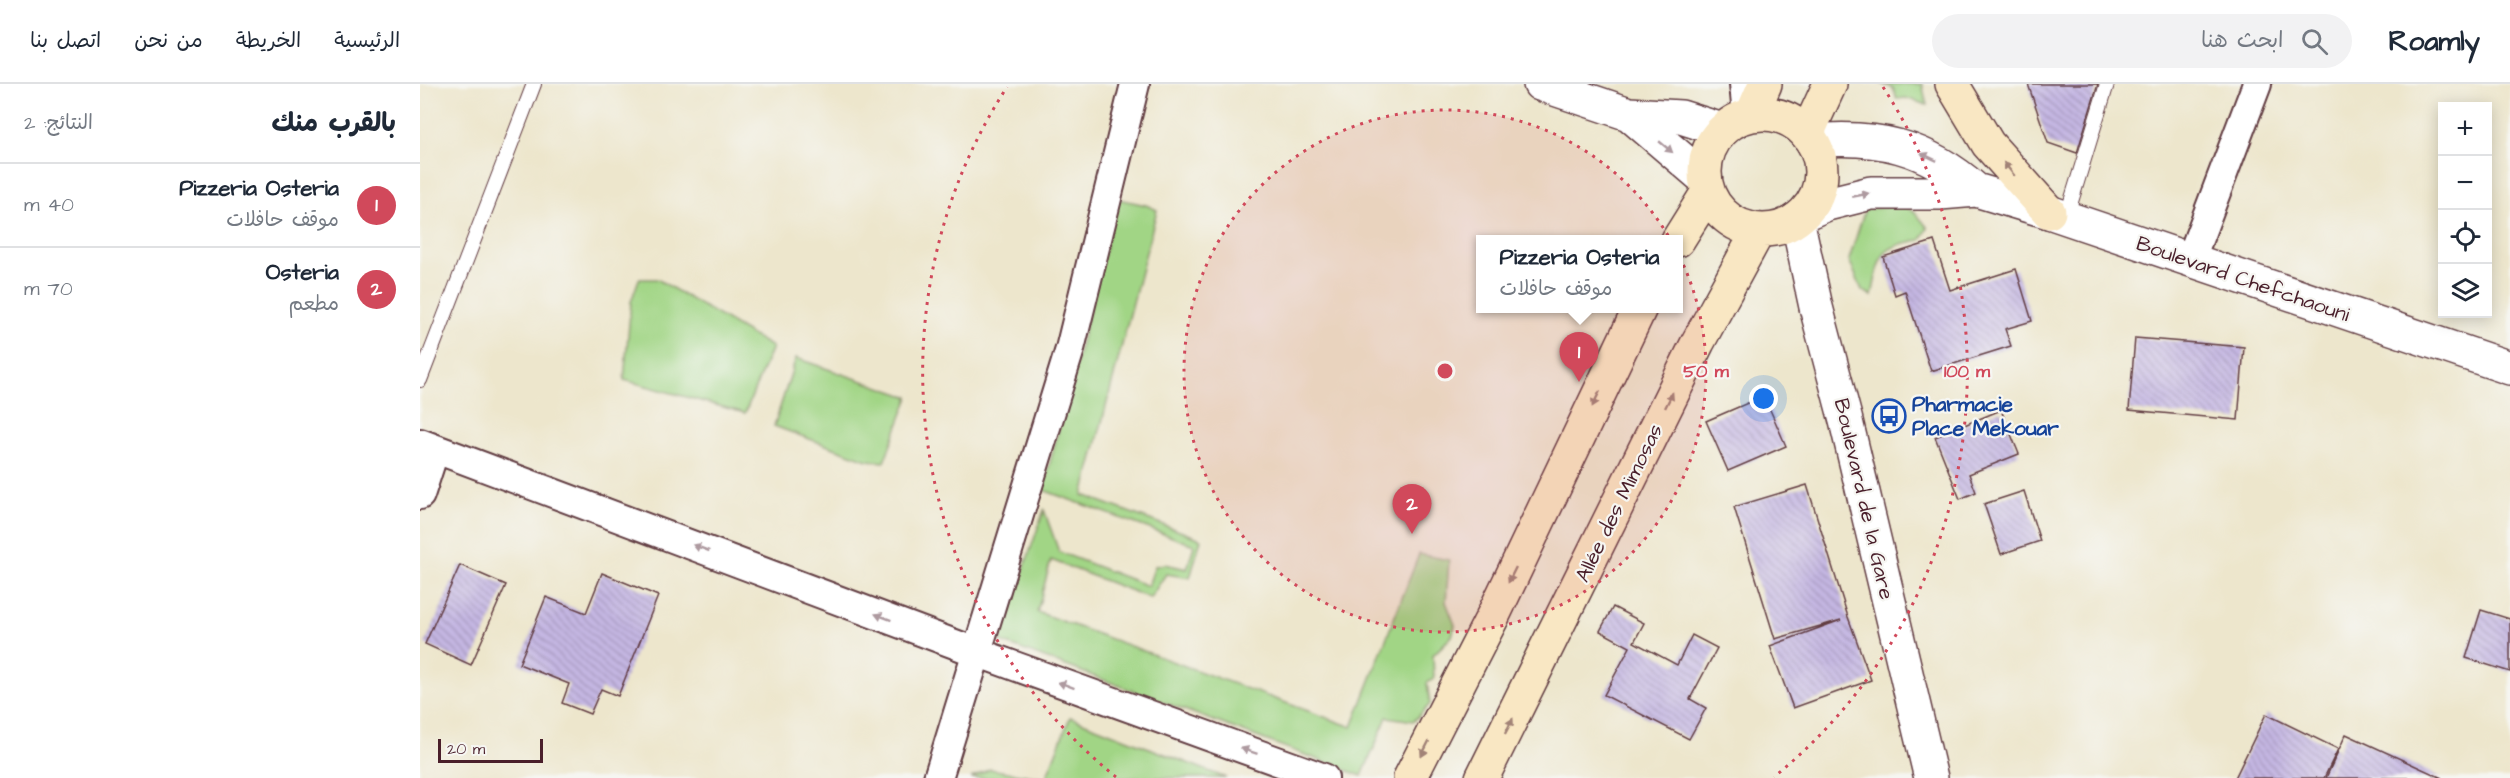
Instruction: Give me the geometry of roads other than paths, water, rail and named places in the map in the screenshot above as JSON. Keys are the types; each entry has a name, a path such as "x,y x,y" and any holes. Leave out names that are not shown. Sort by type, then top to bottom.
{"main road":[{"path":"1741,111 1782,116 1809,137 1818,155 1821,175 1817,196 1802,216 1779,228 1759,230 1743,226 1728,218 1716,207 1707,186 1705,162 1711,144 1765,84"},
{"path":"1809,137 1830,84"},
{"path":"1952,84 1988,144 2057,215"},
{"path":"1680,235 1707,186"},
{"name":"Allée des Mimosas","path":"1482,778 1698,342 1759,230"},
{"path":"1410,778 1492,618 1638,313"}],"street":[{"path":"938,778 1070,349 1135,84"},
{"path":"1540,84 1629,114 1672,116 1741,111"},
{"path":"2190,261 2257,84"},
{"path":"1629,114 1707,186"},
{"name":"Boulevard Chefchaouni","path":"1809,137 1868,140 1909,148 1949,167 1976,190"},
{"name":"Boulevard Chefchaouni","path":"1802,216 1848,197 1871,193 1976,190 2057,215 2510,368"},
{"name":"Boulevard de la Gare","path":"1802,216 1816,307 1846,421 1931,778"},
{"path":"420,495 428,446 976,652 1324,778"}],"lane":[{"path":"420,380 534,84"},
{"path":"2057,215 2107,84"}],"place":[{"name":"Pizzeria Osteria","path":"1579,382"},
{"name":"Pharmacie Place Mekouar","path":"1889,416"},
{"name":"Osteria","path":"1412,534"}]}
